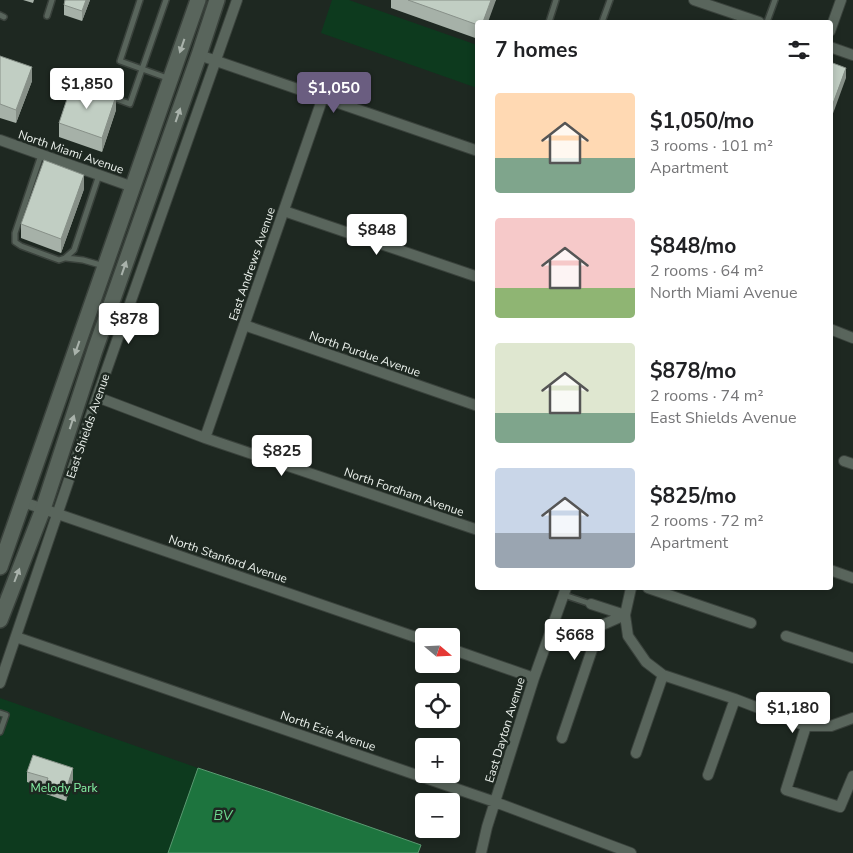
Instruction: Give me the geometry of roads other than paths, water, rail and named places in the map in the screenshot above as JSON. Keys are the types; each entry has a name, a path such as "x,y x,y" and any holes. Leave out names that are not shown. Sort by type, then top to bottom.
{"main road":[{"path":"0,567 24,502 99,265 133,187 198,0"},
{"name":"East Shields Avenue","path":"2,612 43,509 98,341 217,0"}],"street":[{"name":"East Shields Avenue","path":"0,683 97,397 237,0"},
{"path":"694,0 741,20"},
{"path":"833,23 841,0"},
{"path":"833,48 853,55"},
{"path":"199,55 475,150"},
{"name":"East Andrews Avenue","path":"205,438 323,97"},
{"name":"North Miami Avenue","path":"0,140 133,187"},
{"path":"284,211 475,276"},
{"name":"North Purdue Avenue","path":"244,324 475,405"},
{"path":"833,331 853,338"},
{"name":"North Fordham Avenue","path":"97,397 205,438 475,529"},
{"name":"North Stanford Avenue","path":"24,502 415,637"},
{"path":"833,571 853,578"},
{"path":"631,590 625,615 628,636 646,662 663,675 735,698 806,726 832,726 853,718"},
{"path":"654,590 751,623"},
{"name":"East Dayton Avenue","path":"481,853 487,827 534,678 565,591"},
{"path":"591,604 625,615"},
{"path":"562,738 600,626 625,615"},
{"name":"North Ezie Avenue","path":"16,636 495,802 608,849 632,853"},
{"path":"786,636 853,658"},
{"path":"460,652 534,678"},
{"path":"636,753 663,675"},
{"path":"708,776 735,698"},
{"path":"806,726 786,790 840,807 853,776"}],"lane":[{"path":"47,16 52,0"},
{"path":"140,0 120,61 170,79"},
{"path":"108,95 130,104 166,0"},
{"path":"549,20 556,0"},
{"path":"603,20 610,0"},
{"path":"768,20 775,0"},
{"path":"41,155 15,233 15,242 20,246 59,260 66,258 83,260 99,265"},
{"path":"66,258 74,250 99,175"},
{"path":"565,591 591,604"},
{"path":"0,713 6,715 0,732"}],"water":[{"name":"BV","path":"198,768 421,845 418,853 168,853"}],"park label":[{"name":"Melody Park","path":"64,788"}]}
